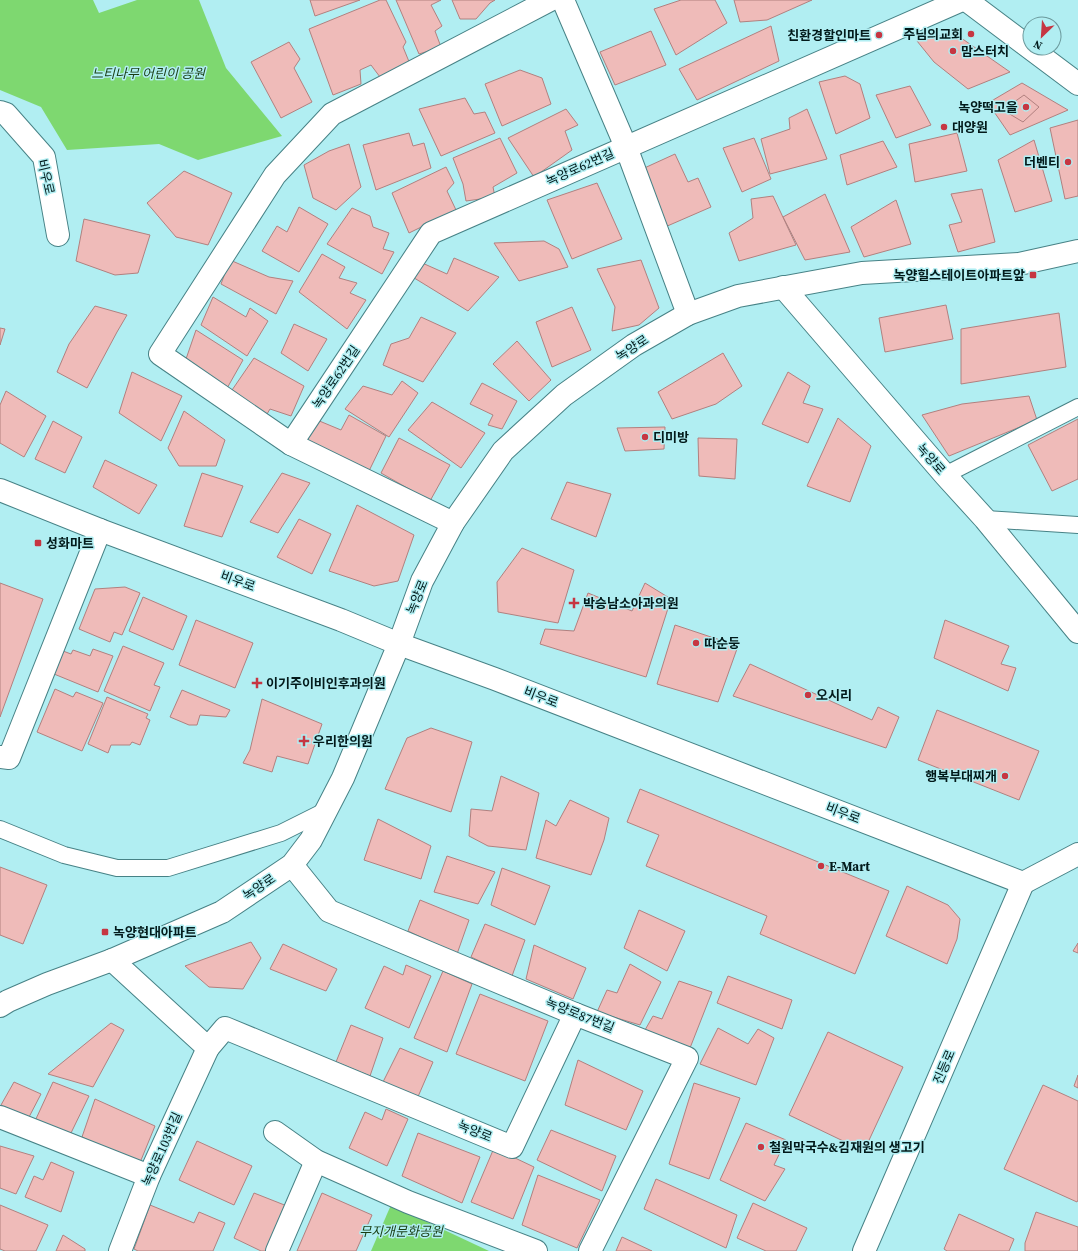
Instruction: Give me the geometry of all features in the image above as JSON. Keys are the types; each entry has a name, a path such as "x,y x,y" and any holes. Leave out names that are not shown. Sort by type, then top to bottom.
{"street":[{"path":"454,522 291,444 160,354 275,175 332,114 550,0"},
{"path":"563,0 626,147 688,314"},
{"name":"녹양로62번길","path":"291,444 431,234 962,0"},
{"path":"966,0 1078,84"},
{"name":"비우로","path":"0,112 6,114 44,157 58,235"},
{"name":"녹양로","path":"0,1006 47,984 112,960 222,912 292,866 311,840 343,778 399,644 422,581 454,522 503,451 564,394 634,345 688,314 738,296 862,273 1019,264 1078,251"},
{"name":"녹양로","path":"783,287 945,475 985,519 1078,632"},
{"name":"비우로","path":"0,490 100,530 334,617 399,644 503,682 1023,883"},
{"path":"0,757 9,758 100,530"},
{"path":"1023,883 1078,854"},
{"name":"녹양로87번길","path":"292,866 329,911 575,1014 687,1058 590,1251"},
{"name":"진등로","path":"864,1251 1023,883"},
{"path":"112,960 208,1048"},
{"name":"녹양로","path":"208,1048 224,1028 512,1146 575,1014"},
{"name":"녹양로103번길","path":"120,1251 149,1176 208,1048"},
{"path":"0,1117 149,1176"},
{"path":"275,1132 316,1161 408,1202 536,1251"},
{"path":"277,1251 316,1161"}],"lane":[{"path":"945,475 1078,407"},
{"path":"985,519 1078,525"},
{"path":"0,829 64,855 117,868 168,868 281,833 327,810"}],"green space":[{"name":"느티나무 어린이 공원","path":"0,0 93,0 99,13 137,0 199,0 226,68 282,136 198,160 159,144 67,150 41,107 0,90"},
{"name":"무지개문화공원","path":"391,1205 489,1251 371,1251"}],"building":[{"path":"310,0 360,0 315,16"},
{"path":"380,0 386,0 406,42 403,47 410,64 380,77 371,65 360,70 361,84 333,95 309,29"},
{"path":"396,0 441,0 431,5 442,26 435,31 441,47 419,54"},
{"path":"452,0 495,0 490,3 476,19 460,19"},
{"path":"681,0 715,0 727,23 676,55 654,9"},
{"path":"734,0 812,0 767,20 740,22"},
{"path":"771,26 779,61 697,100 679,69"},
{"path":"651,31 666,65 615,85 600,52"},
{"name":"맘스터치","path":"954,33 1010,72 968,89 934,62 917,41"},
{"path":"289,42 300,59 294,68 312,102 281,118 251,62"},
{"path":"520,70 542,78 551,104 502,126 485,84"},
{"path":"845,76 860,84 870,118 836,134 819,82"},
{"name":"녹양떡고을","path":"1022,83 1068,110 1010,135 988,103"},
{"path":"910,86 931,125 896,138 876,95"},
{"path":"1024,95 1039,107 1023,122 1003,110"},
{"path":"465,98 474,114 485,112 495,133 441,156 419,109"},
{"path":"566,109 578,125 565,131 572,150 534,177 508,138"},
{"path":"807,109 827,159 770,174 761,139 790,129 789,118"},
{"name":"더벤티","path":"1078,120 1078,196 1065,199 1050,128"},
{"path":"409,133 413,146 424,143 431,168 376,190 363,145"},
{"path":"957,133 967,171 915,182 909,144"},
{"path":"500,138 517,173 493,187 495,197 466,201 463,184 453,158"},
{"path":"754,138 771,179 742,192 723,148"},
{"path":"1034,140 1052,201 1015,212 998,160"},
{"path":"883,141 897,167 847,185 840,155"},
{"path":"349,144 361,187 336,210 313,198 304,165 329,151"},
{"path":"675,154 688,182 698,178 711,207 665,227 640,170"},
{"path":"446,167 454,183 447,191 456,210 409,233 392,193"},
{"path":"184,171 232,193 208,245 176,237 147,203"},
{"path":"597,183 622,239 572,259 547,200"},
{"path":"982,189 995,242 958,252 949,225 962,222 951,194"},
{"path":"825,194 850,252 805,260 783,217"},
{"path":"773,196 796,245 739,261 729,233 753,218 751,199"},
{"path":"896,200 911,244 864,257 851,227"},
{"path":"299,207 328,224 299,272 262,251 277,226 287,232"},
{"path":"352,208 370,216 373,227 389,233 383,249 394,252 382,274 327,244"},
{"path":"84,219 150,235 138,273 115,275 76,261"},
{"path":"544,241 559,249 568,267 519,281 494,243"},
{"path":"322,254 345,267 339,278 357,283 350,293 366,300 347,329 299,292"},
{"path":"454,258 499,277 468,311 411,276 420,262 447,274"},
{"path":"230,260 269,277 293,281 276,314 221,284"},
{"path":"641,260 659,308 639,325 612,331 615,307 597,269"},
{"path":"213,297 246,317 250,308 268,321 247,356 201,325"},
{"path":"946,305 953,339 885,352 879,318"},
{"path":"95,306 127,315 87,388 57,372 69,344"},
{"path":"572,307 591,350 552,367 536,322"},
{"path":"1059,313 1066,367 961,384 961,329"},
{"path":"421,317 456,333 423,382 383,365 391,344 409,338"},
{"path":"294,324 327,339 308,371 281,353"},
{"path":"0,328 5,329 0,345"},
{"path":"196,330 243,360 226,390 186,359"},
{"path":"517,341 551,380 529,401 493,364"},
{"path":"723,353 742,386 716,404 672,419 658,392"},
{"path":"254,358 304,386 291,416 270,409 264,419 230,393"},
{"path":"132,372 182,396 161,441 119,413"},
{"path":"788,372 810,386 803,403 823,409 808,443 762,424"},
{"path":"402,381 418,393 389,437 345,409 363,386 392,395"},
{"path":"482,383 517,401 502,429 488,425 493,415 470,404"},
{"path":"6,391 46,416 24,457 0,443 0,405"},
{"path":"1029,396 1037,420 949,456 922,415 962,404"},
{"path":"432,402 485,433 461,468 408,430"},
{"path":"184,411 225,440 216,466 179,466 168,448"},
{"path":"349,415 386,436 369,471 305,444 317,420 341,430"},
{"path":"838,418 871,446 850,502 807,486"},
{"path":"1078,419 1078,479 1052,491 1028,445"},
{"path":"53,421 82,437 65,473 35,459"},
{"path":"665,427 664,449 625,451 617,428"},
{"path":"399,438 450,465 430,501 381,473"},
{"path":"698,438 737,439 735,479 699,476"},
{"path":"105,460 157,485 139,514 93,487"},
{"path":"202,473 243,486 222,537 184,526"},
{"path":"282,473 310,483 278,533 250,522"},
{"path":"567,482 611,494 596,537 551,519"},
{"path":"357,505 414,535 398,581 374,586 329,571"},
{"path":"299,519 331,534 312,574 277,557"},
{"path":"522,548 574,570 558,623 498,612 497,582"},
{"path":"0,583 43,599 0,717"},
{"path":"645,583 671,599 646,677 540,644 545,629 574,631 588,593 632,611"},
{"path":"125,587 140,593 122,635 114,632 110,642 79,629 95,589"},
{"path":"143,597 187,616 173,650 129,631"},
{"path":"196,620 253,643 235,688 179,665"},
{"path":"945,620 1009,646 1001,664 1016,668 1008,691 934,658"},
{"path":"675,625 738,646 718,702 657,684"},
{"path":"123,646 164,663 154,685 160,687 150,711 104,691"},
{"path":"93,649 113,656 98,692 54,674 63,651 71,654 73,650 90,656"},
{"path":"750,664 872,720 878,707 899,717 886,748 733,696"},
{"path":"55,689 73,697 76,692 103,703 82,751 37,732"},
{"path":"182,690 230,710 226,717 200,715 197,725 189,725 170,717"},
{"path":"107,697 148,714 146,718 150,720 140,745 132,742 130,745 111,745 108,753 88,744"},
{"path":"262,699 322,724 308,764 277,756 272,772 243,763 250,750"},
{"path":"937,710 1039,751 1019,800 918,760"},
{"path":"431,728 472,742 451,812 385,789 407,738"},
{"path":"501,776 539,793 526,850 488,846 469,836 471,809 492,811"},
{"path":"640,789 889,891 855,974 760,934 767,916 646,866 659,835 627,822"},
{"path":"570,800 609,818 604,840 591,875 536,858 546,820 556,826"},
{"path":"378,819 431,846 421,879 364,860"},
{"path":"447,856 495,872 478,904 434,892"},
{"path":"0,867 47,885 23,944 0,935"},
{"path":"502,868 550,886 535,925 491,905"},
{"path":"907,886 948,905 960,919 957,939 947,964 886,936"},
{"path":"420,900 469,920 457,954 408,931"},
{"path":"639,910 685,931 667,971 624,948"},
{"path":"485,924 525,940 512,976 471,957"},
{"path":"251,942 261,958 243,989 209,987 185,966"},
{"path":"1078,943 1078,953 1073,951"},
{"path":"283,944 337,969 326,991 270,969"},
{"path":"534,945 586,968 573,999 526,979"},
{"path":"630,964 661,982 640,1025 597,1012 607,990 617,993"},
{"path":"406,965 431,976 409,1028 365,1008 384,966 403,975"},
{"path":"443,971 472,984 447,1052 414,1038"},
{"path":"728,976 792,1000 782,1029 717,1003"},
{"path":"679,981 712,992 690,1048 645,1030 653,1016 662,1019"},
{"path":"480,994 548,1021 525,1081 456,1054"},
{"path":"111,1023 124,1030 93,1087 48,1074"},
{"path":"351,1025 383,1038 370,1076 336,1062"},
{"path":"718,1028 748,1044 758,1029 774,1038 756,1085 700,1064"},
{"path":"828,1032 903,1067 864,1151 789,1115"},
{"path":"400,1048 433,1062 417,1099 382,1084"},
{"path":"578,1060 643,1091 626,1130 565,1105"},
{"path":"1078,1075 1078,1088 1074,1086"},
{"path":"14,1082 41,1094 28,1119 1,1105"},
{"path":"53,1082 89,1096 70,1135 35,1121"},
{"path":"694,1083 740,1098 709,1179 669,1164"},
{"path":"1043,1085 1078,1101 1077,1202 1004,1169"},
{"path":"95,1099 155,1126 139,1165 82,1137"},
{"path":"386,1109 408,1119 387,1166 349,1148 365,1112 382,1120"},
{"path":"746,1123 786,1140 774,1165 785,1169 765,1201 720,1180"},
{"path":"551,1130 616,1156 602,1191 537,1160"},
{"path":"418,1133 480,1157 462,1203 402,1176"},
{"path":"197,1141 252,1166 234,1205 179,1180"},
{"path":"0,1146 34,1156 16,1194 0,1188"},
{"path":"494,1148 534,1167 513,1219 471,1202"},
{"path":"51,1162 74,1172 61,1212 25,1197 34,1176 43,1180"},
{"path":"538,1175 600,1200 577,1248 522,1225"},
{"path":"656,1179 737,1215 726,1248 644,1209"},
{"path":"254,1193 287,1206 266,1251 261,1251 234,1238"},
{"path":"322,1193 372,1215 356,1251 297,1251"},
{"path":"753,1203 807,1228 796,1251 766,1251 737,1238"},
{"path":"0,1205 48,1225 36,1251 5,1251 0,1249"},
{"path":"150,1205 194,1223 199,1212 225,1223 213,1251 138,1251 134,1249"},
{"path":"1036,1212 1078,1227 1078,1251 1025,1251 1025,1243"},
{"path":"959,1214 1014,1239 1009,1251 947,1251 944,1249"},
{"path":"63,1235 85,1249 85,1251 56,1251"},
{"path":"622,1237 652,1251 616,1251"}],"place":[{"name":"주님의교회","path":"971,34"},
{"name":"친환경할인마트","path":"879,35"},
{"name":"맘스터치","path":"953,51"},
{"name":"녹양떡고을","path":"1026,107"},
{"name":"대양원","path":"944,127"},
{"name":"더벤티","path":"1068,162"},
{"name":"녹양힐스테이트아파트앞","path":"1033,275"},
{"name":"디미방","path":"645,437"},
{"name":"성화마트","path":"38,543"},
{"name":"박승남소아과의원","path":"574,603"},
{"name":"따순둥","path":"696,643"},
{"name":"이기주이비인후과의원","path":"257,683"},
{"name":"오시리","path":"808,695"},
{"name":"우리한의원","path":"304,741"},
{"name":"행복부대찌개","path":"1005,776"},
{"name":"E-Mart","path":"821,866"},
{"name":"녹양현대아파트","path":"105,932"},
{"name":"철원막국수&김재원의 생고기","path":"761,1147"}]}
